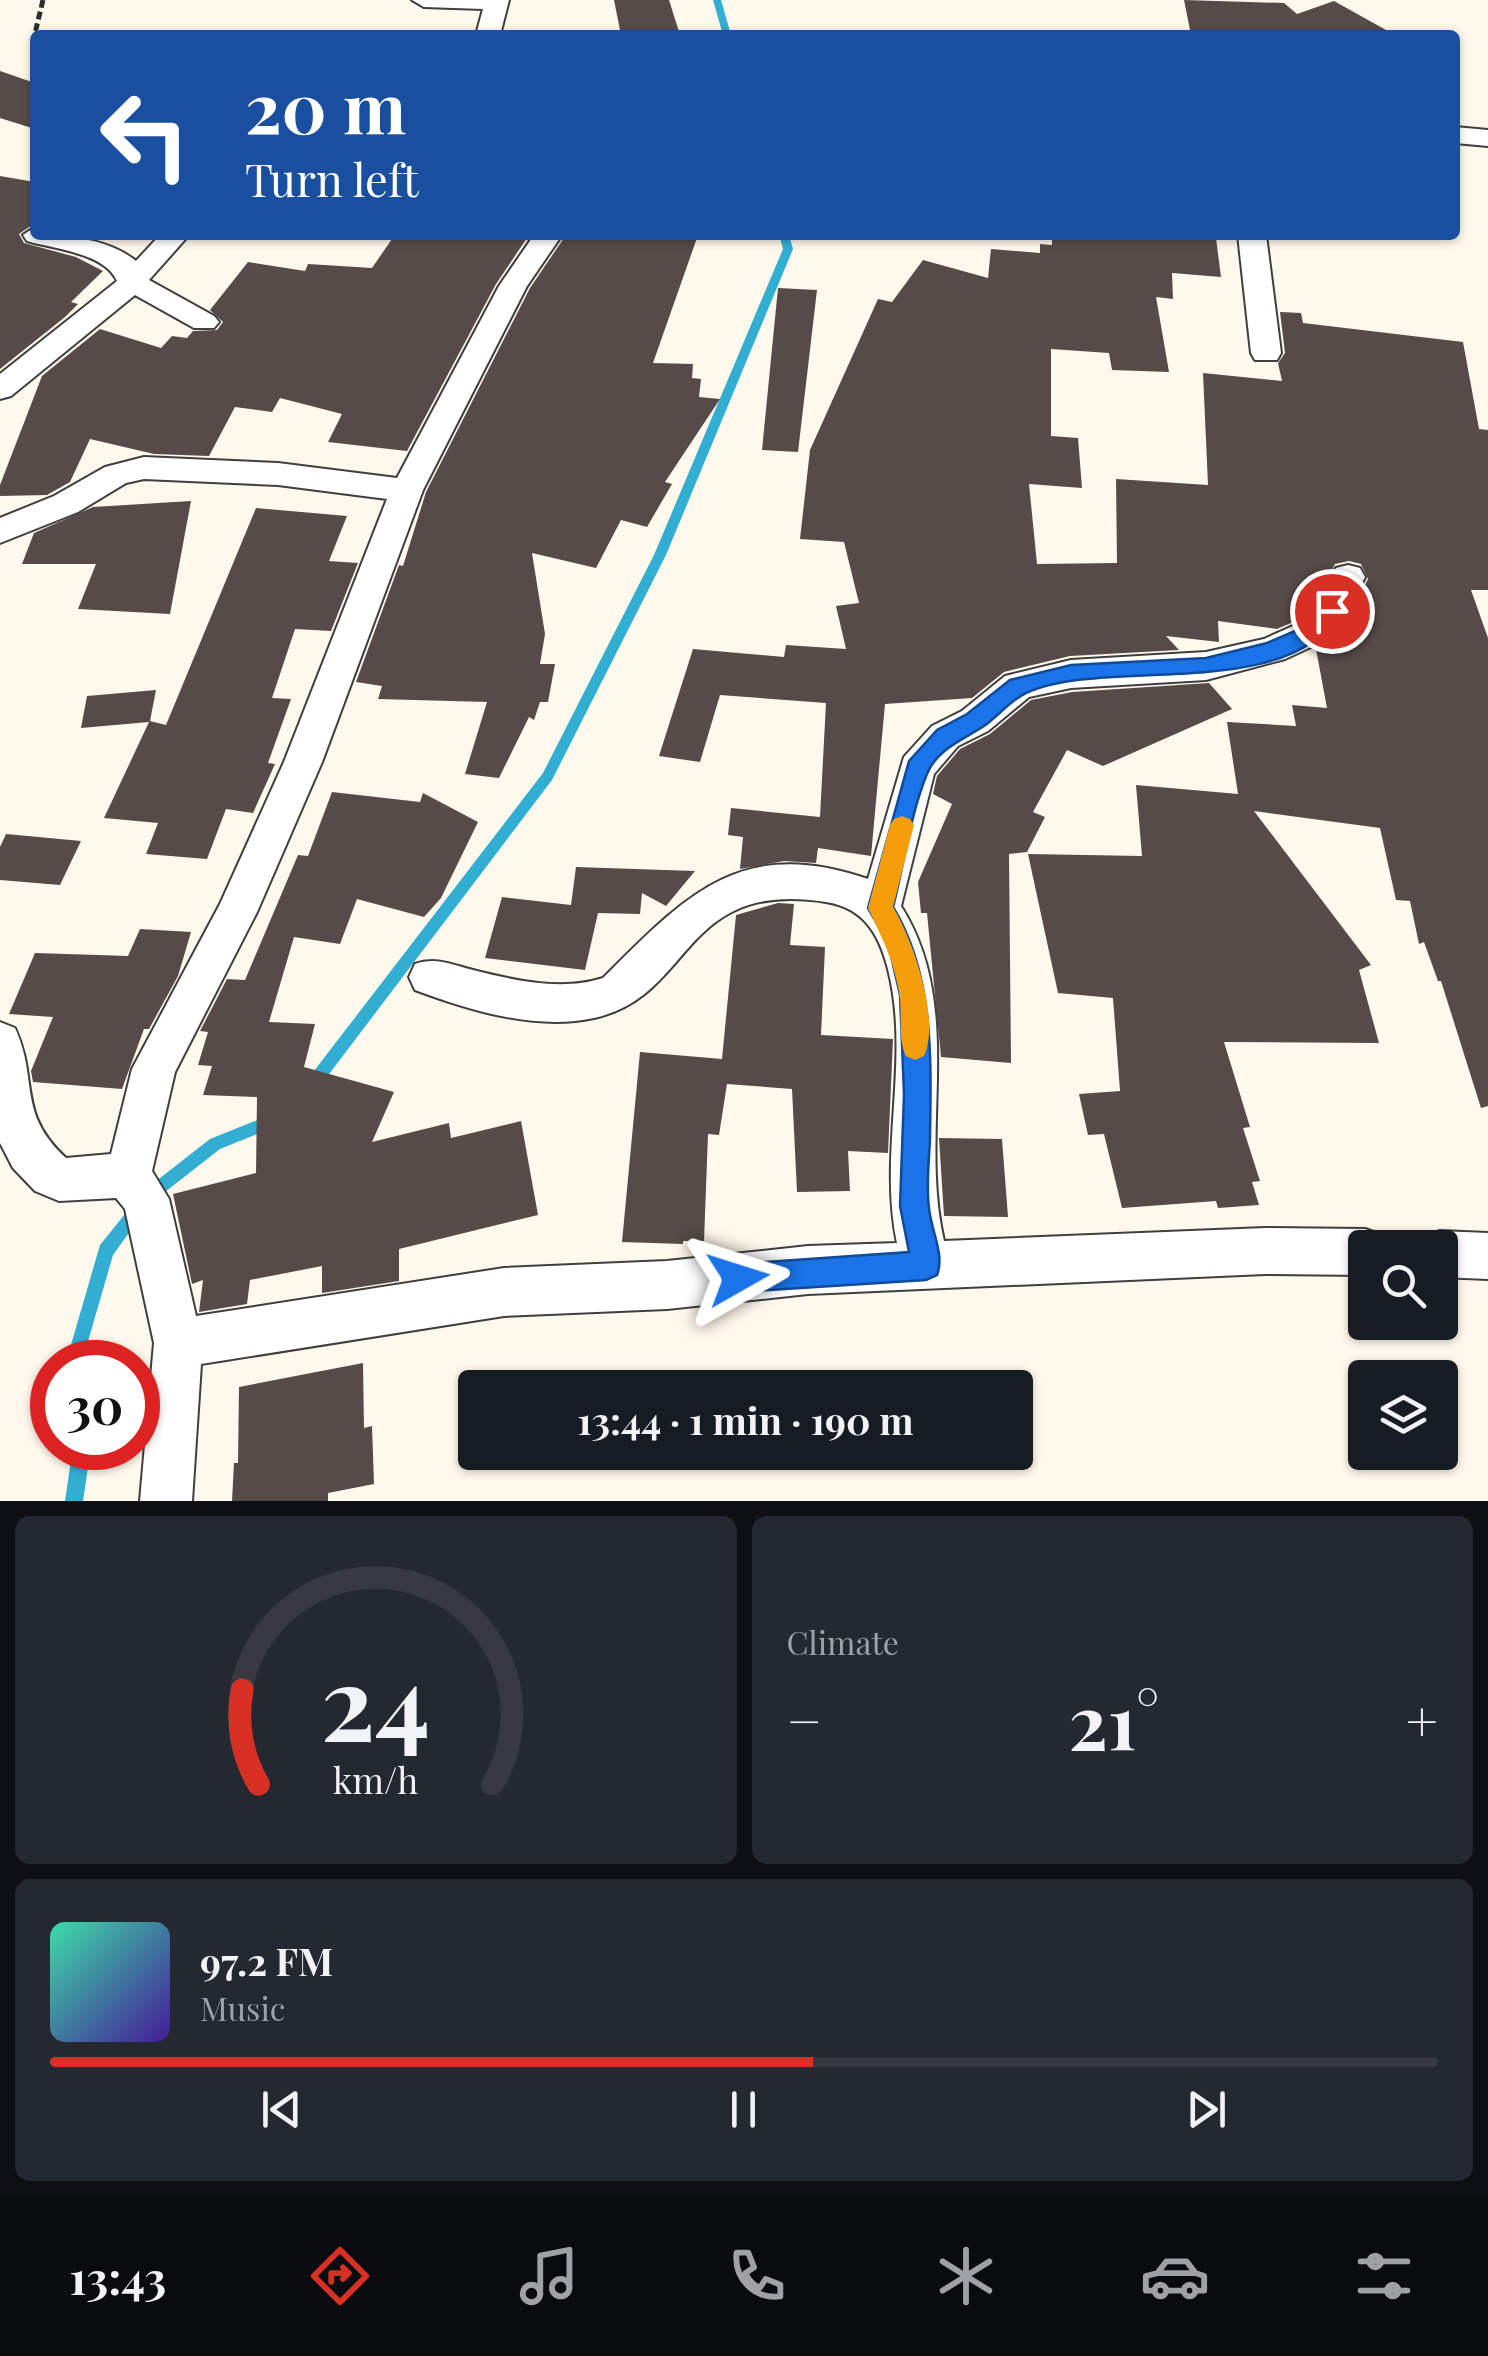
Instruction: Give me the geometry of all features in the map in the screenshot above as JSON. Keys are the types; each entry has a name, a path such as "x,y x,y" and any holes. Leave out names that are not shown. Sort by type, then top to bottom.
{"street":[{"path":"424,0 496,2 489,30"},
{"path":"1460,135 1488,138"},
{"path":"56,240 124,264 132,282 204,322"},
{"path":"0,388 115,300 170,240"},
{"path":"128,1177 154,1070 259,862 407,490 513,286 545,240"},
{"path":"1253,240 1266,353"},
{"path":"0,531 66,504 116,475 144,468 278,474 407,490"},
{"path":"880,908 917,768 945,736 975,720 1018,686 1071,674 1206,666 1272,650 1314,632 1332,611 1348,578"},
{"path":"430,976 480,992 587,1002 617,992 712,898 740,886 814,883 866,896 880,908 900,940 913,995 917,1094 914,1206 926,1265"},
{"path":"0,1042 11,1114 22,1148 56,1178 82,1181 109,1172 128,1177 146,1199 178,1344 166,1501"},
{"path":"178,1344 504,1292 666,1285 808,1270 1265,1251 1348,1252"},
{"path":"1458,1255 1488,1256"}],"path":[{"path":"38,30 43,0"}],"building":[{"path":"614,0 669,0 678,30 620,30"},
{"path":"1184,0 1284,3 1297,14 1334,1 1386,30 1190,30"},
{"path":"0,71 30,81 30,127 0,118"},
{"path":"0,176 30,181 30,226 19,234 24,243 76,257 103,271 71,302 78,304 65,317 0,369"},
{"path":"391,240 526,240 496,284 407,451 328,442 342,414 280,398 272,412 235,407 209,456 154,454 90,439 70,482 47,495 0,496 0,485 42,376 100,329 161,348 172,336 187,338 193,331 217,330 223,322 210,310 248,262 305,271 308,264 372,268"},
{"path":"563,240 696,240 653,363 693,364 692,378 701,379 699,397 720,399 665,482 672,484 647,527 621,520 596,568 532,553 545,634 540,664 555,664 548,702 540,702 534,720 529,717 499,778 465,774 487,702 378,699 382,686 356,682 399,565 403,566 426,492 530,288"},
{"path":"1052,240 1216,240 1221,277 1172,273 1173,299 1156,297 1169,372 1112,370 1109,353 1051,349 1051,436 1078,438 1082,488 1029,484 1037,564 1117,563 1116,479 1208,485 1203,373 1282,381 1278,363 1285,353 1280,312 1301,313 1303,323 1463,342 1479,429 1488,430 1488,590 1471,590 1488,638 1488,1106 1481,1108 1441,981 1424,942 1419,944 1410,901 1396,900 1380,828 1254,811 1371,965 1359,970 1379,1043 1224,1042 1250,1127 1243,1128 1260,1181 1252,1182 1259,1205 1218,1208 1216,1201 1122,1208 1104,1134 1088,1135 1079,1094 1120,1091 1113,998 1058,993 1028,854 1142,856 1136,785 1238,794 1227,722 1296,726 1292,705 1327,708 1316,649 1329,642 1347,622 1368,579 1361,564 1335,564 1315,602 1300,619 1277,629 1218,621 1219,642 1166,636 1179,650 1070,656 1004,672 972,698 885,704 871,856 818,848 816,863 784,861 740,869 743,837 728,835 731,808 820,817 826,703 720,695 700,762 659,756 693,649 784,657 786,645 846,649 836,606 859,603 844,542 800,539 810,450 878,299 892,302 923,260 988,278 991,249 1040,253 1040,244 1052,245"},
{"path":"778,288 817,290 798,452 762,450"},
{"path":"191,501 170,614 78,609 96,564 22,564 34,533 93,507"},
{"path":"256,508 347,516 329,561 358,563 331,631 295,629 272,698 291,699 268,763 275,764 253,813 226,809 207,859 146,854 158,823 104,818 149,722 81,728 87,696 156,690 150,721 166,725"},
{"path":"1209,683 1232,709 1103,766 1067,750 1033,812 1045,817 1027,852 1009,854 1011,1063 941,1057 927,913 921,913 918,882 952,804 933,794 937,776 960,749 990,734 1031,700 1072,692"},
{"path":"332,792 420,802 423,793 478,822 441,898 424,917 357,899 340,944 294,937 269,1022 315,1024 304,1067 394,1092 372,1142 449,1123 451,1138 521,1121 538,1215 399,1249 399,1281 322,1293 322,1266 250,1280 247,1304 199,1312 203,1280 192,1284 173,1194 256,1173 257,1097 203,1095 212,1066 198,1065 208,1032 200,1031 227,979 245,980 298,855 308,856"},
{"path":"6,834 81,841 60,885 0,880 0,847"},
{"path":"576,867 695,871 666,906 642,893 640,914 598,913 585,970 485,958 502,897 571,905"},
{"path":"778,903 794,904 790,945 825,947 821,1035 893,1039 888,1153 848,1151 850,1191 797,1192 792,1089 727,1084 719,1135 708,1134 704,1241 622,1242 640,1052 722,1059 736,915"},
{"path":"140,929 191,932 178,976 149,1029 144,1029 122,1089 33,1082 31,1071 53,1017 9,1014 35,953 128,956"},
{"path":"939,1138 1002,1139 1008,1217 944,1216"},
{"path":"363,1363 364,1428 372,1426 374,1484 328,1493 328,1501 232,1501 234,1463 238,1463 239,1387"}],"waterway":[{"path":"717,0 726,30"},
{"path":"312,1085 548,776 660,555 788,249 785,240"},
{"path":"151,1194 215,1144 270,1122"},
{"path":"80,1340 106,1251 138,1209"},
{"path":"74,1501 79,1470"}],"slow traffic":[{"path":"902,825 880,908 900,940 913,995 915,1048"}],"route":[{"path":"738,1278 808,1270 926,1265 914,1206 917,1094 913,995 900,940 880,908 917,768 945,736 975,720 1018,686 1071,674 1206,666 1272,650 1314,632 1332,611"}]}
